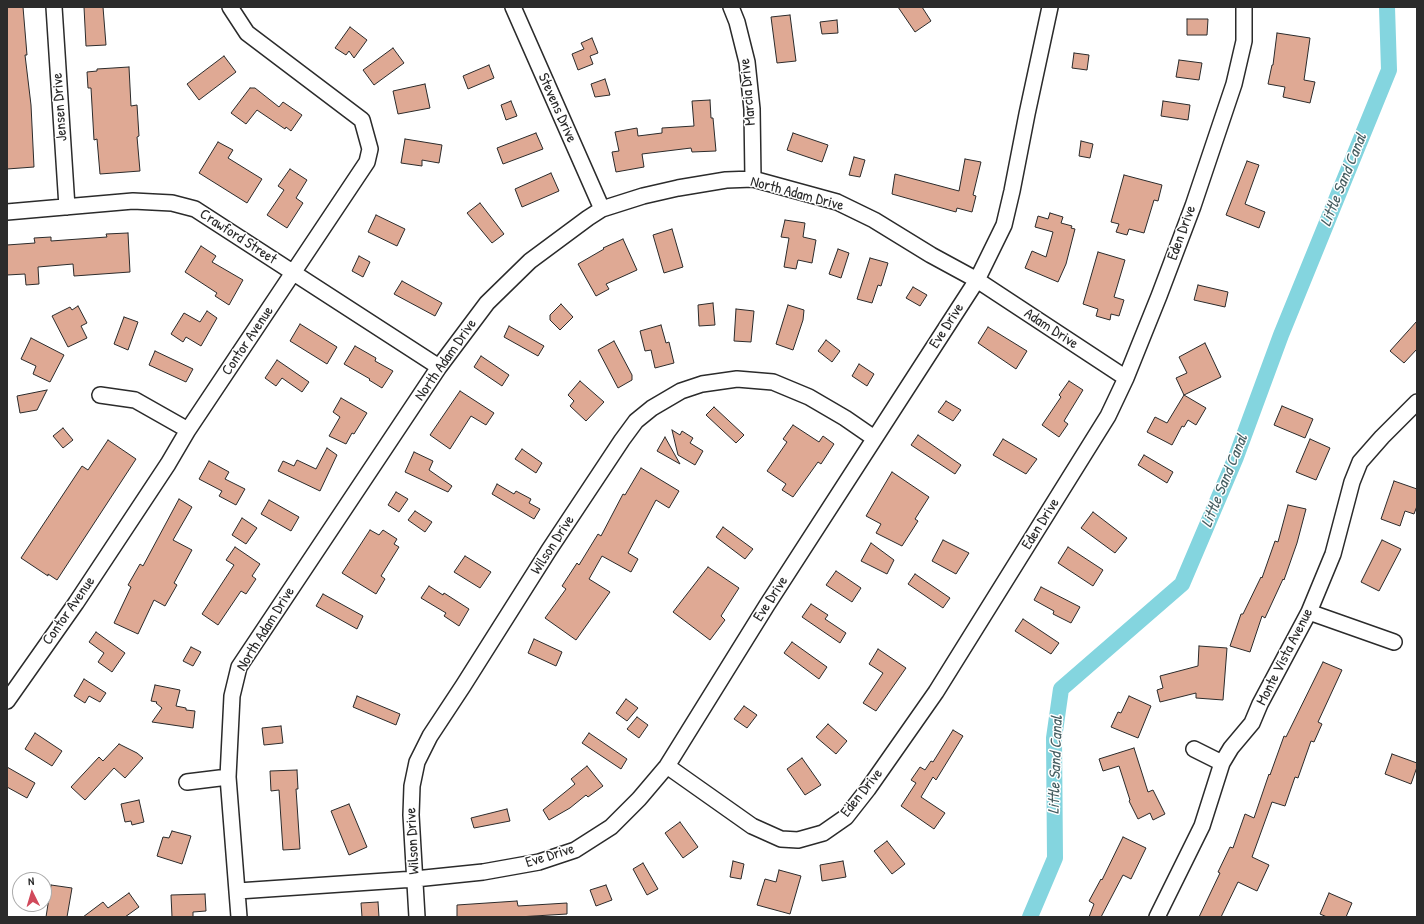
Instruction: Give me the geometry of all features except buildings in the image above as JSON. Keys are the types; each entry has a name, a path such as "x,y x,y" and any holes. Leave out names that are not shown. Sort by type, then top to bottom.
{"street":[{"name":"Jensen Drive","path":"54,7 55,44 67,207"},
{"name":"Contor Avenue","path":"7,701 76,603 168,464 188,430 368,162 370,149 362,120 247,33 230,7"},
{"name":"Stevens Drive","path":"513,7 602,209"},
{"name":"Marcia Drive","path":"732,7 747,62 752,109 753,179"},
{"name":"Eve Drive","path":"238,891 415,879 483,872 539,862 576,850 611,827 639,799 666,766 767,605 976,280 1004,225 1050,7"},
{"name":"Eden Drive","path":"666,766 752,826 781,839 798,840 823,833 846,817 868,789 936,692 1108,416 1126,378 1159,296 1193,206 1234,84 1244,41 1244,7"},
{"name":"North Adam Drive","path":"239,917 228,777 232,696 239,666 439,367 487,303 530,261 602,209 643,196 678,188 726,180 753,179 837,202 874,220 931,255 976,280"},
{"name":"Crawford Street","path":"7,212 133,201 172,203 195,209 439,367"},
{"name":"Adam Drive","path":"976,280 1126,378"},
{"name":"Wilson Drive","path":"417,917 411,815 412,786 417,762 430,736 464,686 549,550 636,421 652,408 681,391 702,384 737,379 773,382 809,397 845,418 874,438"},
{"path":"100,396 135,400 188,430"},
{"name":"Monte Vista Avenue","path":"1157,917 1202,826 1222,763 1231,748 1252,723 1260,704 1309,612 1333,554 1352,482 1360,462 1382,437 1417,402"},
{"path":"1309,612 1394,642"},
{"path":"1194,749 1222,763"},
{"path":"187,782 228,777"}],"waterway":[{"name":"Little Sand Canal","path":"1030,917 1055,858 1054,738 1061,689 1182,584 1236,457 1281,335 1389,70 1387,7"}]}
